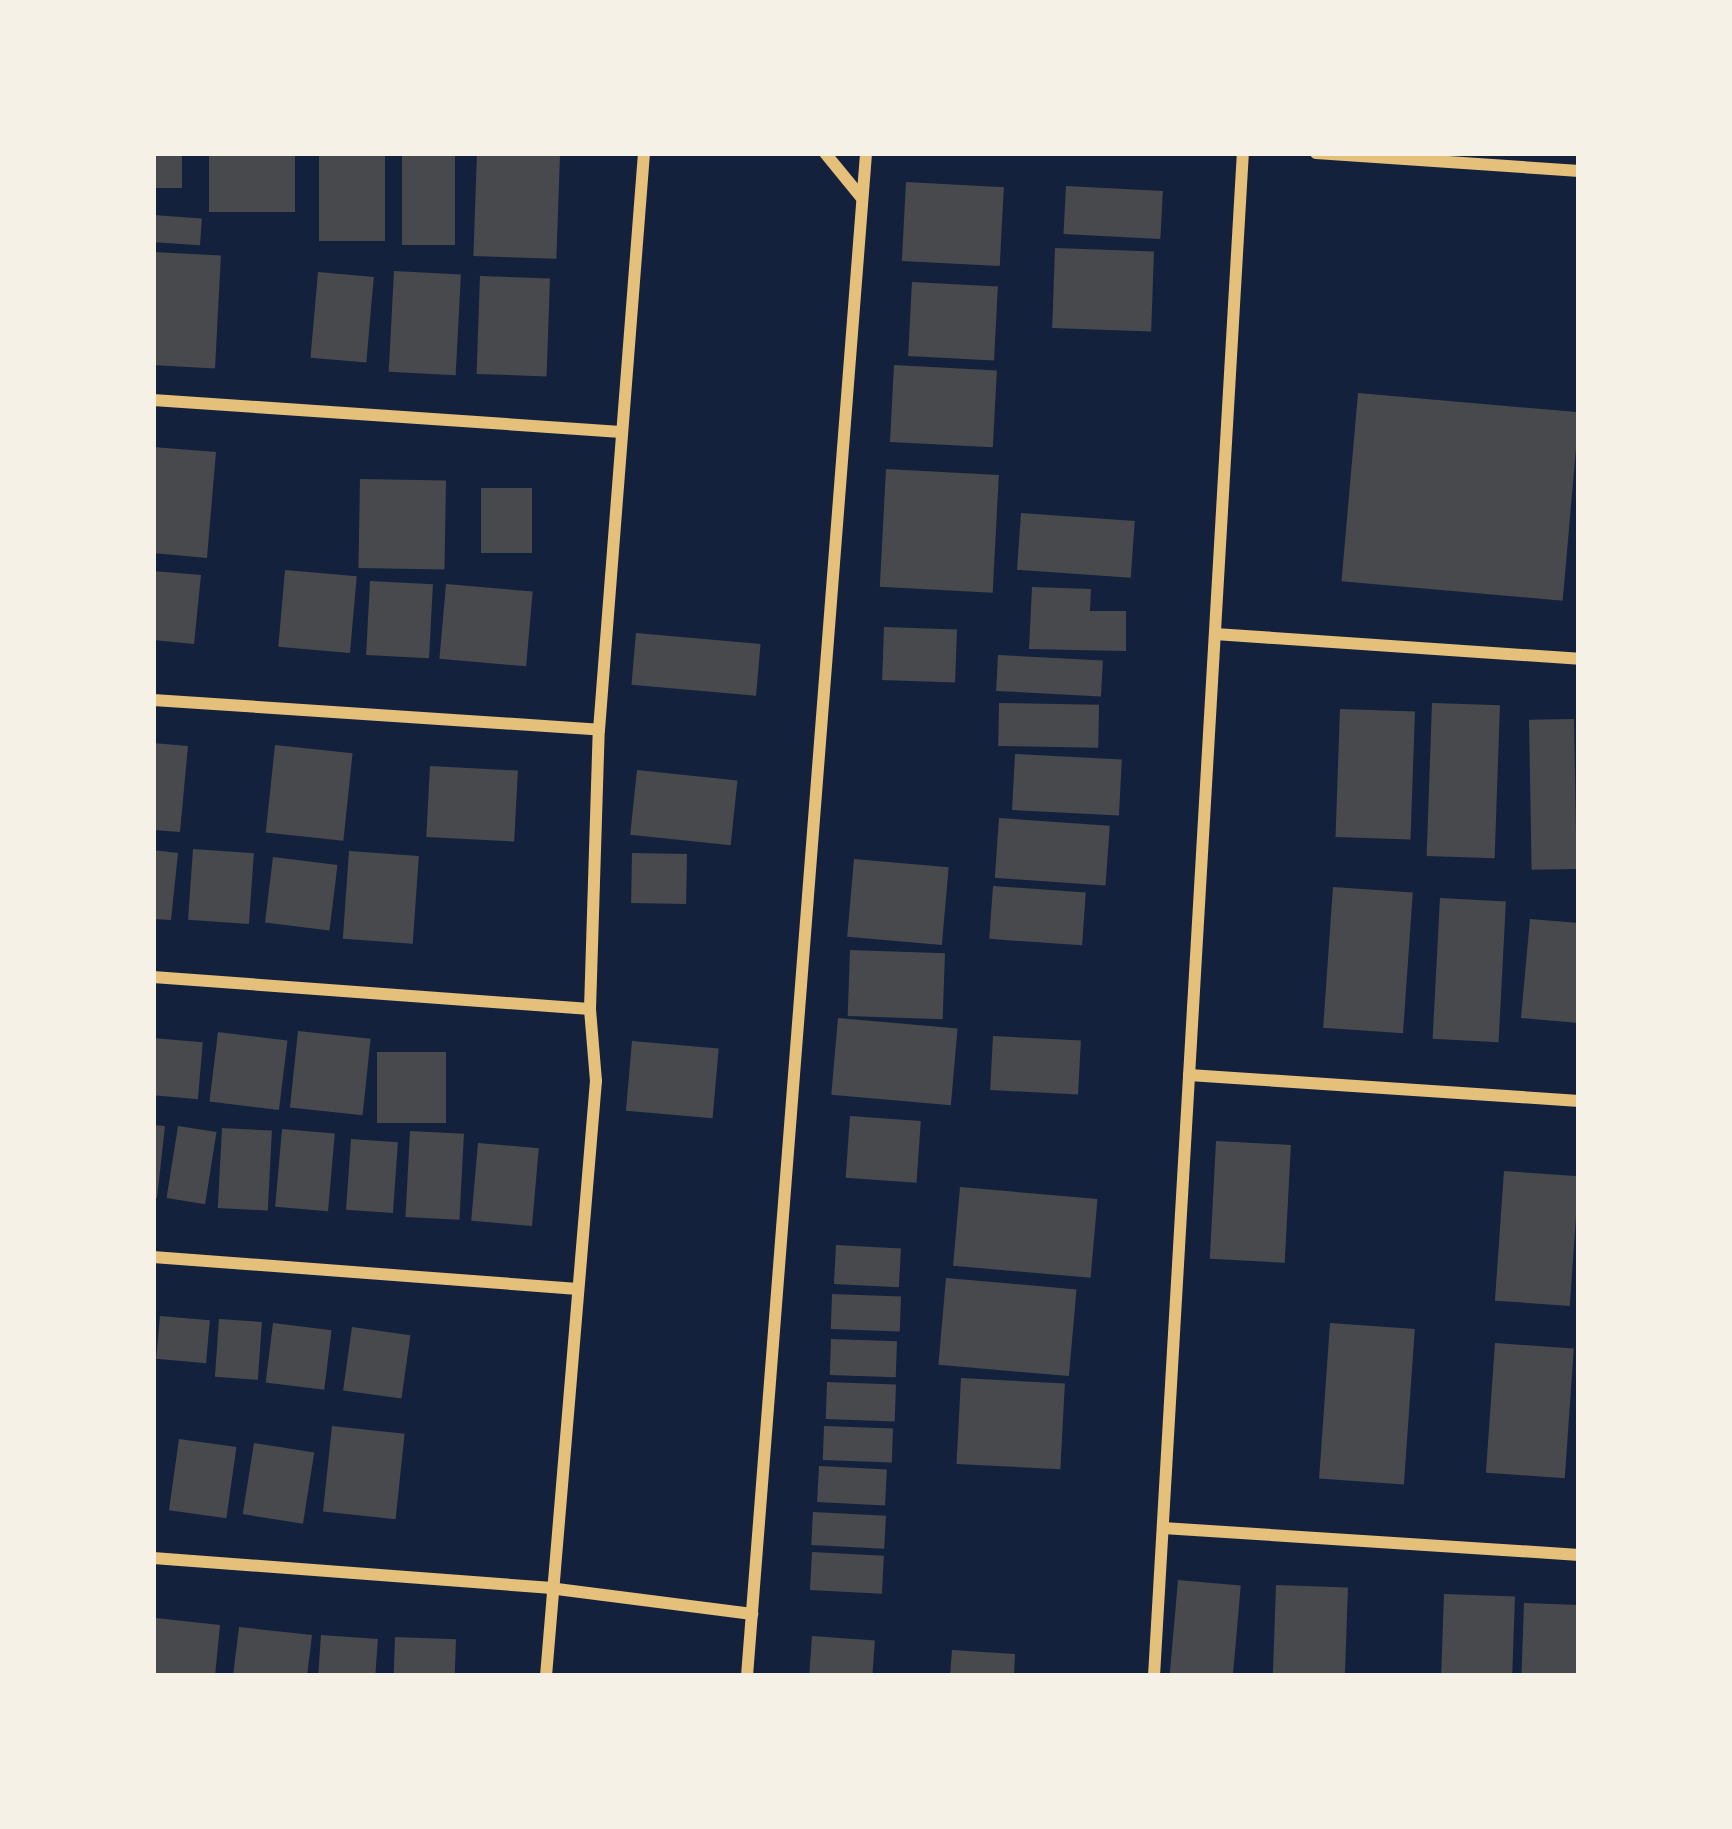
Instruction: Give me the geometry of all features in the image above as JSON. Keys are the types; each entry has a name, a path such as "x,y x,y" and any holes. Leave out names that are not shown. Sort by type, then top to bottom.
{"street":[{"path":"546,1676 549,1588 596,1082 590,1009 599,730 644,153"},
{"path":"825,153 862,198"},
{"path":"747,1676 866,153"},
{"path":"1154,1676 1243,153"},
{"path":"1316,153 1579,171"},
{"path":"153,400 621,432"},
{"path":"1215,634 1579,659"},
{"path":"153,700 599,730"},
{"path":"153,977 590,1009"},
{"path":"1189,1075 1579,1101"},
{"path":"153,1257 578,1288"},
{"path":"1163,1528 1579,1555"},
{"path":"153,1558 549,1588 752,1614"}],"building":[{"path":"153,153 182,153 182,188 153,188"},
{"path":"209,153 295,153 295,212 209,212"},
{"path":"319,153 385,153 385,241 319,241"},
{"path":"402,153 455,153 455,245 402,245"},
{"path":"477,153 560,156 556,259 473,256"},
{"path":"906,182 1004,187 1000,266 902,261"},
{"path":"1066,186 1163,191 1160,239 1063,234"},
{"path":"153,215 202,218 200,245 153,242"},
{"path":"1055,248 1154,251 1151,331 1052,328"},
{"path":"153,252 221,256 215,368 153,365"},
{"path":"394,271 461,275 456,375 389,372"},
{"path":"318,272 374,277 366,363 311,358"},
{"path":"480,276 550,278 547,376 477,374"},
{"path":"912,282 998,287 994,360 908,356"},
{"path":"894,365 997,370 993,447 890,442"},
{"path":"1358,393 1579,412 1563,601 1342,581"},
{"path":"153,447 216,452 207,558 153,553"},
{"path":"886,469 999,475 993,593 880,587"},
{"path":"360,479 446,481 444,569 358,568"},
{"path":"481,488 532,488 532,553 481,553"},
{"path":"1021,513 1135,521 1131,578 1017,570"},
{"path":"285,570 357,576 350,653 278,647"},
{"path":"153,571 201,575 194,644 153,640"},
{"path":"370,581 433,584 429,658 366,655"},
{"path":"446,584 533,592 526,666 439,659"},
{"path":"1032,587 1091,589 1090,611 1126,611 1126,651 1029,649"},
{"path":"884,627 957,630 955,683 882,680"},
{"path":"636,633 761,644 756,696 631,685"},
{"path":"998,655 1103,660 1101,696 996,691"},
{"path":"999,703 1099,705 1098,748 998,746"},
{"path":"1432,703 1500,705 1495,858 1427,856"},
{"path":"1340,709 1415,712 1410,840 1336,837"},
{"path":"1574,719 1577,869 1532,870 1529,720"},
{"path":"153,743 188,746 180,832 153,830"},
{"path":"275,745 353,753 343,841 266,833"},
{"path":"1015,754 1122,760 1119,816 1012,810"},
{"path":"430,766 518,771 514,842 426,837"},
{"path":"637,770 737,781 731,845 630,835"},
{"path":"999,818 1110,826 1106,886 995,878"},
{"path":"193,849 254,853 249,924 188,920"},
{"path":"153,850 178,853 171,920 153,919"},
{"path":"349,851 419,856 413,944 343,939"},
{"path":"632,853 687,854 686,904 631,903"},
{"path":"273,857 338,865 329,930 265,923"},
{"path":"854,859 949,867 942,945 847,937"},
{"path":"993,886 1086,892 1082,945 989,939"},
{"path":"1333,887 1413,893 1403,1033 1323,1028"},
{"path":"1440,898 1506,901 1499,1042 1433,1039"},
{"path":"1530,919 1579,923 1579,1023 1521,1018"},
{"path":"850,950 945,953 943,1019 848,1016"},
{"path":"838,1018 958,1028 951,1105 831,1095"},
{"path":"298,1031 371,1039 363,1115 290,1108"},
{"path":"218,1032 287,1041 279,1110 209,1101"},
{"path":"993,1036 1081,1041 1078,1095 990,1090"},
{"path":"153,1038 203,1042 198,1099 153,1095"},
{"path":"632,1041 719,1049 713,1118 626,1111"},
{"path":"377,1052 446,1052 446,1123 377,1123"},
{"path":"850,1116 921,1121 917,1183 846,1178"},
{"path":"153,1125 165,1126 157,1198 153,1198"},
{"path":"178,1126 217,1132 205,1204 167,1198"},
{"path":"222,1128 272,1131 268,1211 218,1208"},
{"path":"282,1129 335,1134 328,1211 275,1207"},
{"path":"410,1131 464,1134 459,1220 405,1217"},
{"path":"351,1139 398,1142 393,1213 346,1210"},
{"path":"1216,1141 1291,1145 1285,1263 1210,1259"},
{"path":"478,1143 539,1148 532,1226 471,1221"},
{"path":"1504,1171 1579,1176 1570,1306 1495,1301"},
{"path":"960,1187 1097,1199 1091,1278 953,1266"},
{"path":"836,1245 901,1248 899,1287 834,1284"},
{"path":"946,1278 1077,1289 1069,1376 938,1365"},
{"path":"832,1294 901,1296 900,1331 831,1329"},
{"path":"160,1316 210,1320 206,1363 156,1359"},
{"path":"219,1319 262,1322 258,1380 215,1377"},
{"path":"273,1323 332,1330 324,1390 266,1383"},
{"path":"1330,1323 1415,1329 1404,1485 1319,1479"},
{"path":"352,1327 410,1335 402,1399 343,1390"},
{"path":"831,1339 897,1341 896,1377 830,1375"},
{"path":"1495,1343 1574,1349 1565,1478 1486,1473"},
{"path":"961,1378 1065,1383 1060,1469 956,1464"},
{"path":"827,1382 896,1384 895,1421 826,1419"},
{"path":"332,1426 405,1434 396,1519 323,1512"},
{"path":"824,1426 893,1428 892,1462 823,1460"},
{"path":"179,1439 236,1447 226,1518 169,1510"},
{"path":"254,1443 314,1453 303,1524 243,1514"},
{"path":"819,1466 887,1470 885,1506 817,1502"},
{"path":"813,1512 886,1516 884,1549 811,1545"},
{"path":"812,1552 884,1556 882,1594 810,1590"},
{"path":"1178,1580 1241,1585 1233,1676 1170,1676"},
{"path":"1276,1585 1348,1588 1345,1676 1273,1676"},
{"path":"1444,1594 1515,1596 1512,1676 1441,1676"},
{"path":"1524,1603 1579,1605 1576,1676 1521,1676"},
{"path":"156,1618 220,1625 215,1676 153,1676"},
{"path":"239,1627 312,1635 307,1676 233,1676"},
{"path":"321,1635 378,1639 375,1676 318,1676"},
{"path":"812,1636 875,1640 872,1676 809,1675"},
{"path":"395,1637 456,1639 455,1676 394,1676"},
{"path":"952,1650 1015,1654 1014,1676 950,1676"}]}
